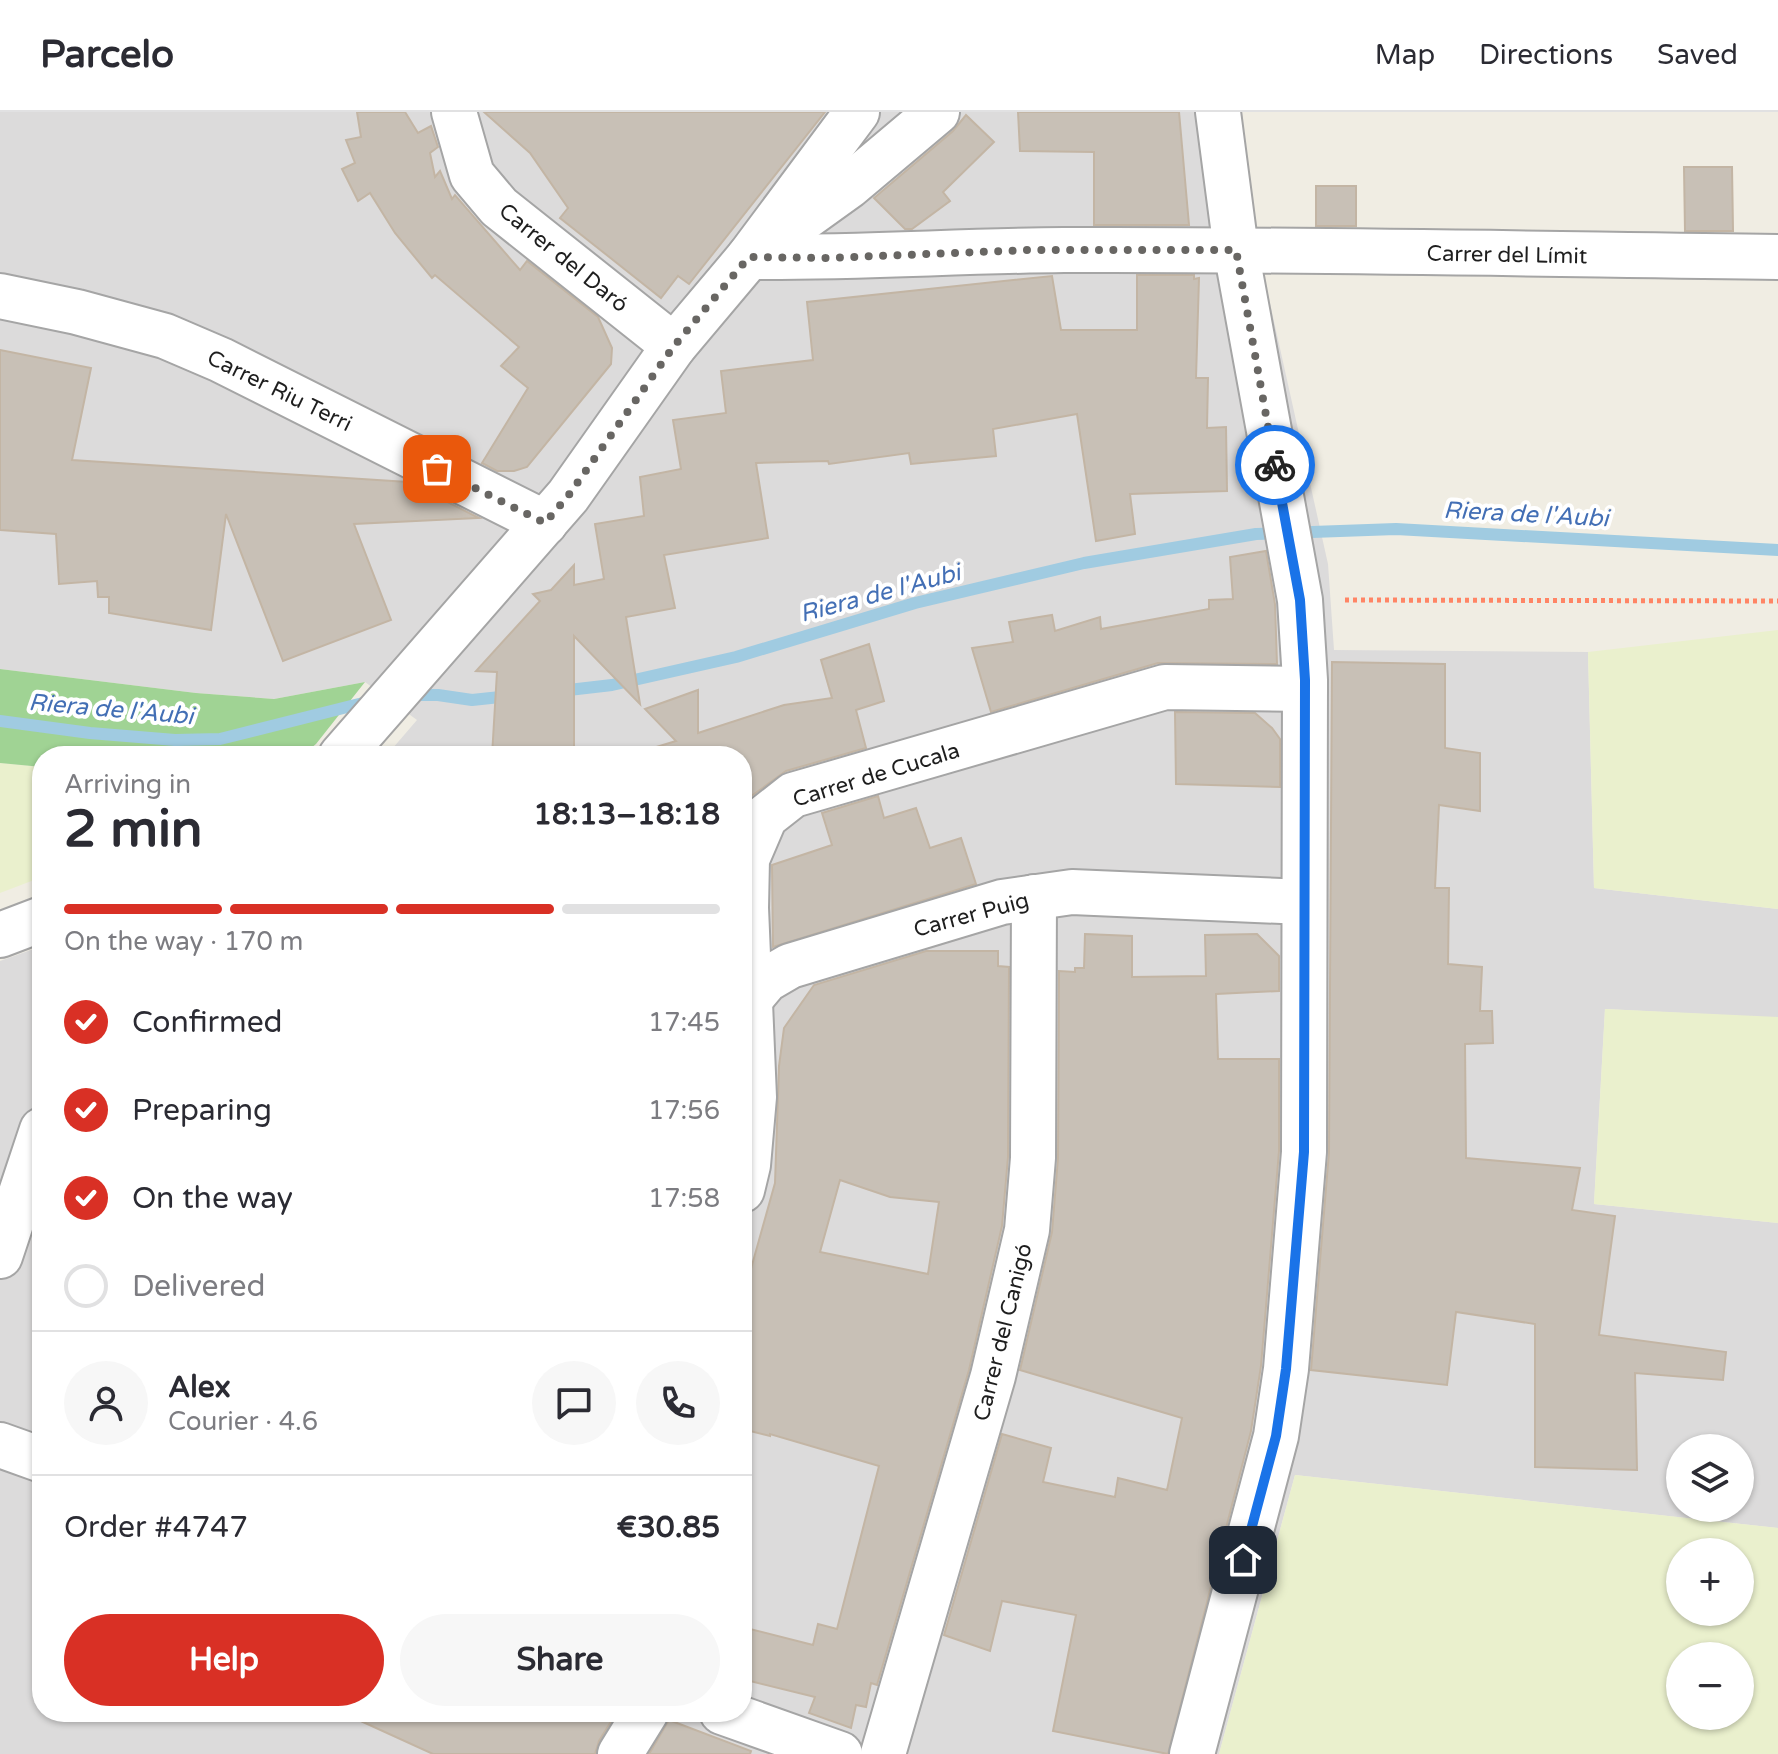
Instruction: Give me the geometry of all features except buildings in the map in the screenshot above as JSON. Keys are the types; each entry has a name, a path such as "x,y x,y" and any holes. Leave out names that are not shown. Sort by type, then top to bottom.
{"street":[{"name":"Carrer del Daró","path":"454,112 472,175 499,207 674,346"},
{"path":"351,746 568,496 674,346 749,257 857,112"},
{"path":"749,257 849,186 937,112"},
{"path":"1192,1754 1276,1436 1286,1369 1304,1152 1305,689 1300,600 1236,250 1218,112"},
{"name":"Carrer del Límit","path":"749,257 826,258 1030,250 1778,257"},
{"name":"Carrer Riu Terri","path":"0,296 77,312 165,336 221,360 545,523"},
{"name":"Carrer de Cucala","path":"752,847 765,817 793,795 1165,687 1305,689"},
{"name":"Carrer Puig","path":"752,997 766,980 790,966 1002,902 1072,892 1304,902"},
{"name":"Carrer del Canigó","path":"883,1754 993,1376 1027,1230 1033,1158 1034,897"},
{"path":"0,935 32,923"},
{"name":"Carrer de Cucala","path":"752,1048 752,1106"},
{"path":"0,1256 32,1160"},
{"path":"0,1445 32,1456"},
{"path":"620,1754 640,1722"},
{"path":"750,1722 840,1754"}],"path":[{"path":"1300,600 1778,601"}],"shaded area":[{"path":"0,112 1242,112 1253,227 1328,564 1334,650 1588,652 1594,888 1778,909 1778,1018 1605,1009 1594,1204 1778,1223 1778,1528 1723,1522 1754,1522 1754,1434 1666,1434 1666,1516 1295,1475 1219,1754 0,1754 0,961 32,950 32,1722 752,1722 752,746 395,746 417,720 365,682 274,699 196,693 0,669"}],"green space":[{"path":"1778,630 1778,909 1594,888 1588,652"},
{"path":"0,669 196,693 274,699 365,682 314,746 32,746 32,766 0,763"},
{"path":"0,763 32,766 32,881 0,893"},
{"path":"1605,1009 1778,1017 1778,1223 1594,1204"},
{"path":"1295,1475 1666,1516 1666,1522 1723,1522 1778,1528 1778,1754 1219,1754"}],"waterway":[{"name":"Riera de l'Aubi","path":"560,691 612,685 736,657 915,603 1084,563 1256,534 1396,529 1778,550"},
{"name":"Riera de l'Aubi","path":"409,695 472,700 510,696"},
{"name":"Riera de l'Aubi","path":"0,721 175,740 220,739 371,701"}],"way so far":[{"path":"437,469 545,523 568,496 674,346 749,257 826,258 1030,250 1236,250 1275,465"}],"route":[{"path":"1243,1560 1276,1436 1286,1369 1304,1152 1305,680 1300,600 1275,465"}]}
